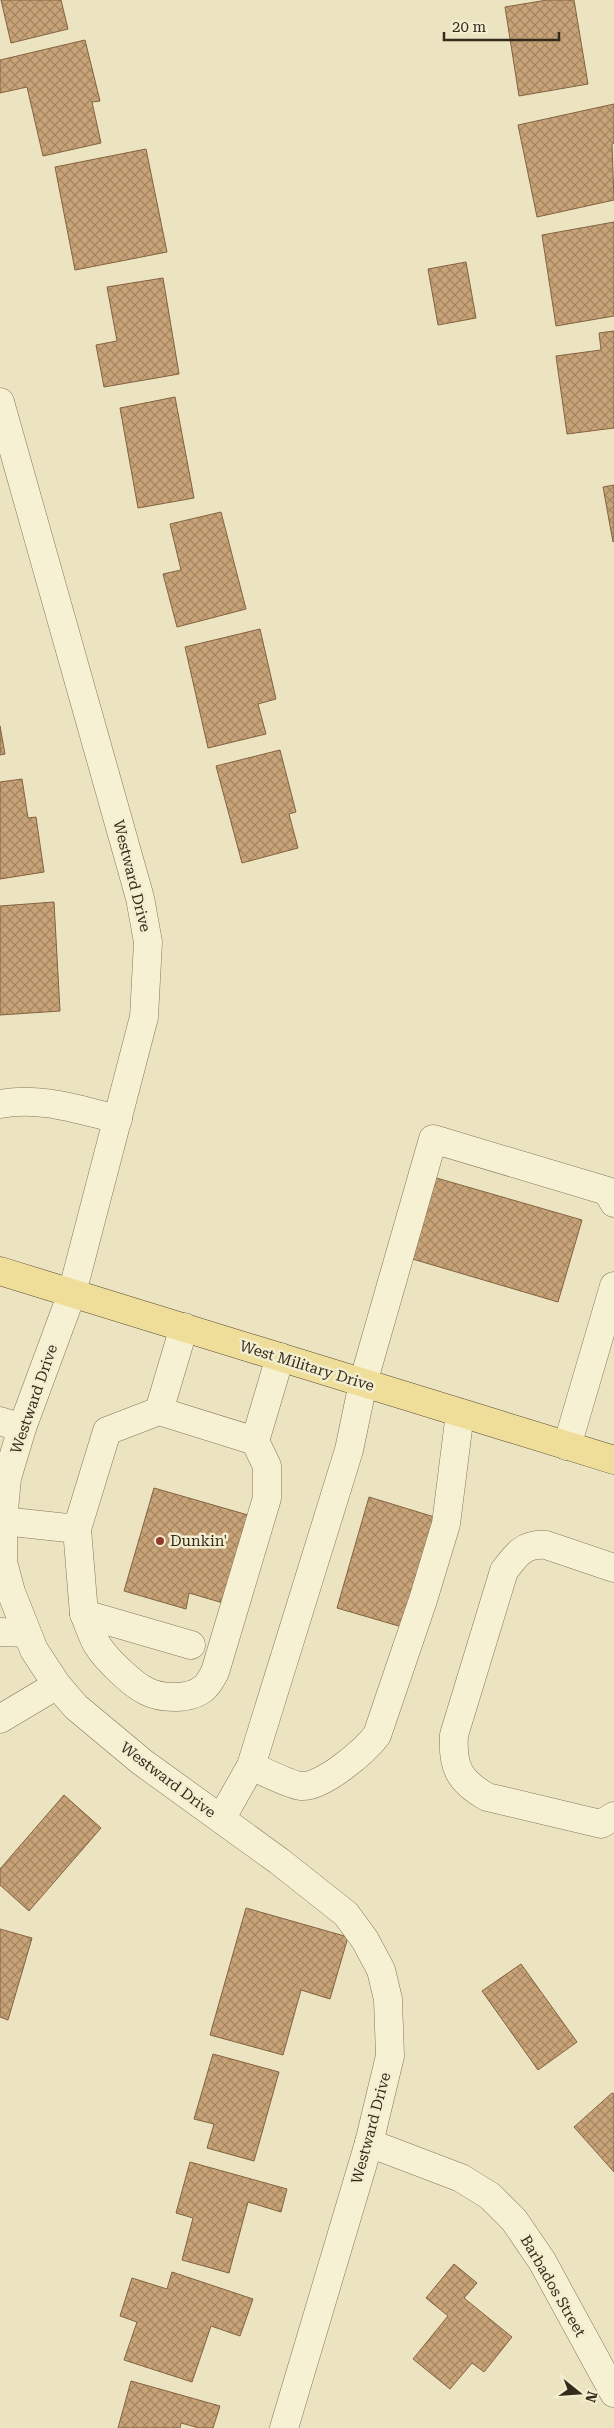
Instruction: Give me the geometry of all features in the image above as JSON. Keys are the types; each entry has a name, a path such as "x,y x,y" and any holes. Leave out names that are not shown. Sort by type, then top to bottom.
{"main road":[{"name":"West Military Drive","path":"0,1271 614,1460"}],"street":[{"name":"Westward Drive","path":"0,402 140,898 148,942 144,1017 72,1293 11,1424 3,1520 3,1562 11,1592 34,1650 57,1685 76,1707 142,1762 346,1914 365,1940 381,1970 388,1999 390,2056 369,2143 284,2428"},
{"path":"0,1104 17,1100 55,1104 118,1120"},
{"path":"220,1819 251,1766 348,1450 363,1383 433,1139 607,1191 614,1203"},
{"path":"567,1446 614,1286"},
{"path":"159,1411 184,1327"},
{"path":"255,1441 159,1411 107,1431 77,1529 84,1614 98,1646 120,1671 145,1691 162,1696 193,1694 206,1687 215,1672 267,1498 267,1466 255,1441 280,1358"},
{"path":"251,1766 302,1786 320,1782 368,1747 377,1735 421,1607 446,1524 460,1413"},
{"path":"3,1520 77,1529"},
{"path":"614,1568 536,1544 520,1550 504,1571 454,1736 453,1757 461,1776 472,1788 487,1797 601,1824 614,1816"},
{"path":"84,1614 191,1645"},
{"path":"0,1632 27,1633"},
{"path":"0,1719 57,1685"},
{"name":"Barbados Street","path":"369,2143 461,2178 490,2196 514,2220 542,2261 614,2393"}],"building":[{"path":"1,0 61,0 68,29 11,43"},
{"path":"547,0 574,0 588,84 519,96 505,7"},
{"path":"85,40 100,101 92,102 101,143 43,156 27,87 0,93 0,60"},
{"path":"614,104 614,143 612,144 614,200 537,217 518,125"},
{"path":"146,149 167,252 75,270 55,167"},
{"path":"614,222 614,316 556,326 542,235"},
{"path":"466,262 476,318 438,325 428,269"},
{"path":"163,278 179,374 104,387 96,345 117,341 107,287"},
{"path":"614,331 614,428 567,434 556,356 601,350 599,333"},
{"path":"175,397 194,498 138,508 120,408"},
{"path":"614,485 614,541 613,542 603,487"},
{"path":"221,512 246,609 177,627 163,574 181,570 170,524"},
{"path":"260,629 276,699 258,704 266,734 208,748 185,647"},
{"path":"0,726 5,754 0,755"},
{"path":"280,750 296,812 289,814 298,848 242,863 216,766"},
{"path":"22,779 28,818 36,817 44,872 0,879 0,782"},
{"path":"54,902 60,1011 0,1015 0,906"},
{"path":"433,1177 582,1220 558,1302 409,1258"},
{"path":"154,1488 255,1517 230,1605 189,1593 186,1609 124,1591"},
{"path":"369,1497 441,1519 409,1629 337,1608"},
{"path":"64,1795 101,1828 29,1911 0,1885 0,1869"},
{"path":"246,1908 348,1937 330,1999 301,1990 283,2055 210,2035"},
{"path":"0,1929 32,1938 8,2020 0,2017"},
{"path":"521,1964 577,2042 538,2070 482,1991"},
{"path":"213,2054 279,2072 254,2161 207,2148 214,2124 194,2119"},
{"path":"612,2093 614,2094 614,2172 574,2127"},
{"path":"190,2162 287,2189 281,2212 248,2202 229,2273 182,2260 193,2218 176,2213"},
{"path":"454,2264 477,2283 464,2298 512,2337 484,2372 472,2363 450,2389 413,2359 448,2316 426,2298"},
{"path":"172,2272 253,2299 240,2336 211,2326 192,2382 124,2360 137,2322 120,2316 132,2278 167,2289"},
{"path":"131,2381 220,2406 213,2428 199,2428 181,2423 180,2428 118,2428"}],"place":[{"name":"Dunkin'","path":"160,1541"}]}
